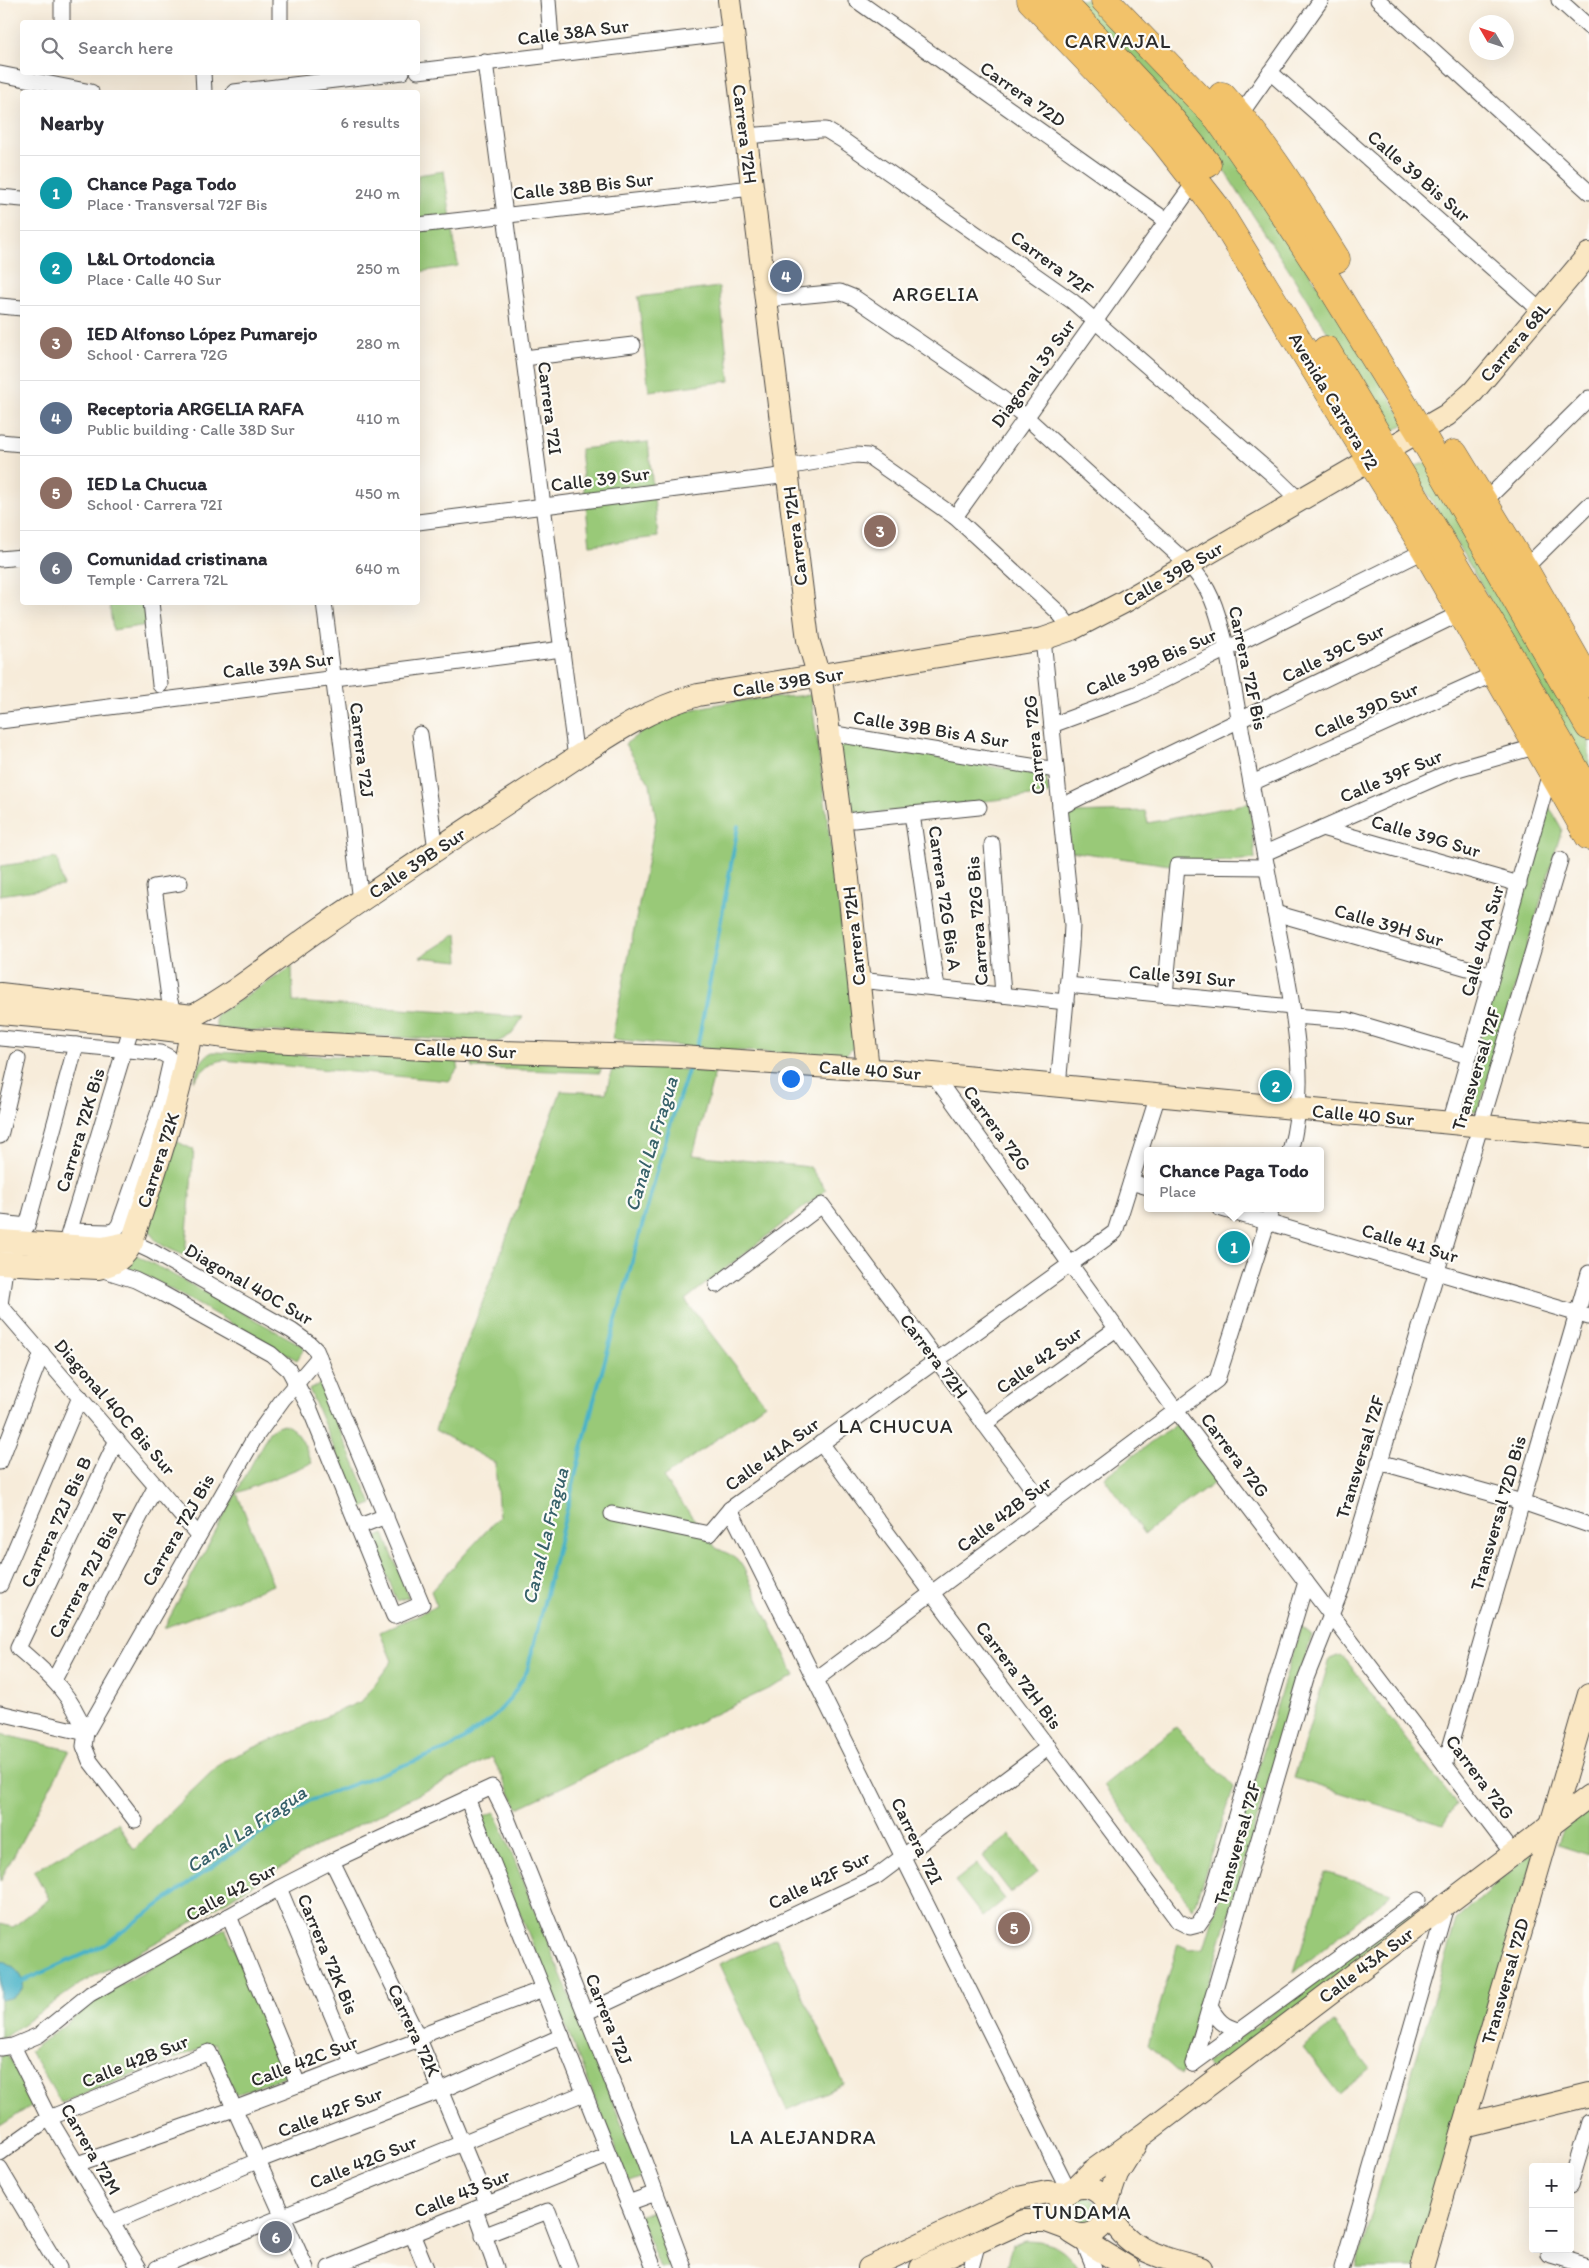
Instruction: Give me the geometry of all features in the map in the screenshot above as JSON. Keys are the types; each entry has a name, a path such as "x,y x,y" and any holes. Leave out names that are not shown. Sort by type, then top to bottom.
{"highway":[{"name":"Avenida Carrera 72","path":"1031,0 1162,138 1196,180 1504,646 1589,794"},
{"name":"Avenida Carrera 72","path":"1060,0 1146,91 1204,159 1238,208 1379,455 1426,550 1461,613 1589,836"},
{"path":"1105,0 1194,91 1238,145 1427,427 1483,503 1524,569 1589,683"},
{"path":"1130,0 1240,116 1284,176 1427,427 1589,726"},
{"path":"1461,613 1504,646"}],"street":[{"path":"62,0 62,20"},
{"path":"280,0 280,20"},
{"path":"548,0 552,54"},
{"name":"Carrera 72H","path":"729,0 808,640 824,694 859,980 868,1070"},
{"name":"Carrera 72D","path":"856,0 1167,220"},
{"path":"1240,116 1321,0"},
{"path":"1378,0 1589,192"},
{"path":"1559,0 1589,27"},
{"name":"Calle 38A Sur","path":"420,71 732,33"},
{"name":"Carrera 72I","path":"485,62 576,758"},
{"name":"Calle 39 Bis Sur","path":"1270,72 1541,311"},
{"path":"0,74 62,80 86,90"},
{"path":"203,75 204,90"},
{"path":"264,90 280,80 356,75"},
{"name":"Carrera 72F","path":"746,136 820,130 832,133 1048,284 1096,320 1272,474 1300,501"},
{"name":"Diagonal 39 Sur","path":"955,517 1196,180"},
{"name":"Calle 38B Bis Sur","path":"420,224 752,188"},
{"path":"0,197 20,199"},
{"name":"Carrera 68L","path":"1427,427 1473,392 1589,254"},
{"name":"Carrera 72F Bis","path":"767,299 840,292 855,298 1000,397 1026,417 1190,565 1204,582 1214,600 1227,649 1293,1012 1297,1046 1297,1108 1296,1126 1291,1147"},
{"path":"0,306 20,308"},
{"path":"524,358 633,344"},
{"path":"1483,503 1589,398"},
{"name":"Calle 39B Sur","path":"177,1014 232,992 360,901 628,724 680,700 698,695 819,677 1044,639 1072,629 1190,565 1427,427"},
{"path":"0,442 20,444"},
{"name":"Calle 39 Sur","path":"420,522 787,471 856,455 868,456 955,517"},
{"path":"1524,569 1589,505"},
{"path":"955,517 1057,610 1072,629"},
{"name":"Calle 39B Bis Sur","path":"1052,725 1136,694 1426,550"},
{"path":"0,559 20,557"},
{"path":"151,605 160,685"},
{"name":"Carrera 72J","path":"324,605 360,901"},
{"name":"Calle 39C Sur","path":"1060,807 1461,613"},
{"name":"Carrera 72G","path":"1044,639 1072,925 1058,1086"},
{"name":"Calle 39A Sur","path":"0,721 562,649"},
{"name":"Calle 39D Sur","path":"1252,783 1496,673"},
{"name":"Calle 39B Bis A Sur","path":"829,733 1056,770"},
{"path":"420,734 436,850"},
{"name":"Calle 39F Sur","path":"1165,995 1177,866 1266,860 1322,828 1454,770 1544,758"},
{"name":"Calle 40A Sur","path":"1450,1123 1519,884 1544,758"},
{"path":"854,820 979,806"},
{"name":"Carrera 72G Bis A","path":"912,814 937,988"},
{"name":"Calle 39G Sur","path":"1322,828 1519,884"},
{"name":"Carrera 72G Bis","path":"992,844 1003,995"},
{"name":"Transversal 72F","path":"1193,2064 1306,1678 1343,1586 1560,860"},
{"name":"Carrera 72K","path":"68,1238 115,1230 136,1204 177,1100 177,1014 154,887 180,883"},
{"name":"Calle 39H Sur","path":"1275,913 1492,975"},
{"path":"859,980 1066,1002"},
{"name":"Calle 39I Sur","path":"1068,985 1165,995 1347,1020 1469,1056"},
{"name":"Calle 40 Sur","path":"0,994 177,1014 250,1040 465,1051 681,1057 933,1074 1589,1136"},
{"path":"0,1009 0,1014"},
{"name":"Calle 40 Sur","path":"0,1014 132,1025 177,1014"},
{"name":"Carrera 72K Bis","path":"68,1238 132,1025"},
{"path":"0,1038 125,1049"},
{"path":"0,1305 3,1246 27,1226 76,1045"},
{"name":"Carrera 72K","path":"98,1268 118,1261 125,1255 132,1242 136,1204 171,1066 171,1060 166,1054 125,1049"},
{"path":"0,1136 18,1059"},
{"name":"Carrera 72G","path":"933,1074 1176,1411 1512,1854"},
{"path":"1144,1186 1131,1182 1158,1095"},
{"name":"Calle 41A Sur","path":"612,1514 709,1534 730,1509 1115,1232 1131,1182"},
{"name":"Carrera 72H","path":"717,1285 822,1205 1046,1507"},
{"name":"Calle 41 Sur","path":"1248,1212 1270,1215 1436,1272 1583,1315"},
{"name":"Calle 42B Sur","path":"815,1680 1217,1380 1270,1215"},
{"path":"3,1246 68,1238 103,1248 132,1242"},
{"name":"Diagonal 40C Sur","path":"98,1268 136,1280 271,1354 289,1370 297,1382 394,1616 422,1604 320,1357 310,1344 303,1338 151,1250 132,1242"},
{"path":"3,1246 98,1268"},
{"name":"Transversal 72D Bis","path":"1445,1765 1522,1502 1583,1315 1589,1273"},
{"name":"Diagonal 40C Bis Sur","path":"0,1305 198,1535"},
{"name":"Calle 42 Sur","path":"984,1424 1116,1328"},
{"path":"0,1462 42,1353"},
{"name":"Carrera 72J Bis","path":"86,1733 198,1535 267,1419 320,1357"},
{"path":"0,1584 80,1397"},
{"name":"Carrera 72J Bis B","path":"54,1680 18,1648 117,1440"},
{"name":"Carrera 72H Bis","path":"821,1444 1178,1921 1190,1926"},
{"path":"1379,1462 1522,1502 1589,1525"},
{"name":"Carrera 72J Bis A","path":"54,1680 156,1486"},
{"name":"Carrera 72I","path":"730,1509 1070,2191"},
{"path":"357,1527 386,1516"},
{"name":"Transversal 72F","path":"1190,1926 1198,1925 1207,1912 1306,1582"},
{"path":"54,1680 76,1710 86,1733 84,1746 90,1761 135,1820"},
{"name":"Transversal 72D","path":"1422,2268 1589,1694"},
{"path":"0,1713 86,1733"},
{"name":"Calle 42F Sur","path":"585,2014 877,1876 1049,1747"},
{"name":"Carrera 72J","path":"492,1787 505,1813 684,2268"},
{"name":"Calle 42 Sur","path":"7,2047 39,2035 90,1994 279,1888 332,1861 492,1787"},
{"name":"Calle 43A Sur","path":"1070,2191 1091,2172 1144,2134 1589,1796"},
{"path":"467,1798 654,2268"},
{"name":"Carrera 72K","path":"332,1861 442,2090 463,2143 481,2206 483,2236 496,2268"},
{"name":"Carrera 72K Bis","path":"279,1888 352,2063"},
{"name":"Calle 43A Sur","path":"1193,2064 1418,1900"},
{"path":"1342,2268 1447,1903"},
{"path":"229,1916 298,2084"},
{"path":"1300,1986 1314,2005"},
{"name":"Calle 42C Sur","path":"77,2164 234,2109 419,2039 431,2032 543,1989"},
{"path":"1210,2006 1219,2022 1240,2030"},
{"name":"Calle 42F Sur","path":"111,2223 257,2161 442,2090 562,2036"},
{"name":"Carrera 72M","path":"7,2047 139,2268"},
{"name":"Calle 42B Sur","path":"0,2153 49,2118 209,2052 234,2109"},
{"name":"Calle 42G Sur","path":"157,2268 584,2093"},
{"path":"1463,2126 1589,2095"},
{"path":"234,2109 306,2268"},
{"path":"1574,2179 1584,2162 1589,2122"},
{"name":"Calle 43A Sur","path":"1107,2208 1117,2174 1144,2134"},
{"name":"Calle 43 Sur","path":"329,2268 609,2155"},
{"path":"0,2169 60,2268"},
{"path":"869,2268 1018,2198 1046,2192 1070,2191 1083,2186 1098,2191 1121,2234 1137,2247 1152,2254 1201,2268"},
{"path":"1070,2191 1058,2208 1061,2222 1073,2234 1094,2268"},
{"path":"628,2203 656,2193"},
{"path":"1073,2234 1079,2236 1095,2232 1106,2220 1107,2208"},
{"path":"483,2236 548,2211 570,2268"},
{"path":"921,2268 1013,2225 1029,2220 1046,2221 1073,2234 1129,2268"},
{"path":"412,2234 426,2268"},
{"path":"971,2268 978,2242"},
{"path":"1548,2258 1589,2267"}],"green space":[{"path":"1067,0 1097,0 1212,120 1406,423 1390,433 1292,275 1212,152"},
{"path":"444,171 458,266 420,272 420,175"},
{"path":"719,287 730,381 649,391 638,297"},
{"path":"648,442 658,537 590,545 580,449"},
{"path":"1428,462 1589,737 1589,770 1412,467"},
{"path":"109,605 145,605 148,625 113,630"},
{"path":"811,695 857,1044 845,1056 720,1050 612,1039 656,819 650,784 625,744 659,721 699,708 736,701"},
{"path":"837,739 1046,776 1049,794 848,816"},
{"path":"1250,803 1255,859 1170,865 1070,851 1068,813 1145,811 1148,823"},
{"path":"1548,805 1562,829 1478,1112 1460,1108"},
{"path":"57,858 63,886 0,895 0,866"},
{"path":"457,934 459,961 420,957"},
{"path":"292,967 293,1002 523,1017 512,1034 498,1042 216,1029 216,1015"},
{"path":"212,1052 458,1060 458,1068 449,1081 223,1060 206,1068 194,1081 202,1061"},
{"path":"472,1059 602,1065 600,1073 472,1068"},
{"path":"613,1065 715,1072 693,1155 810,1167 826,1190 685,1300 765,1404 663,1478 716,1548 729,1554 741,1563 795,1676 518,1808 492,1757 315,1847 177,1931 80,1984 6,2036 0,2038 0,1924 13,1927 49,1899 34,1871 118,1823 134,1850 223,1761 362,1701 392,1661 380,1632 437,1606 431,1591 499,1517 495,1463 435,1430 561,1091 606,1093"},
{"path":"176,1141 194,1150 185,1256 157,1241 150,1232 149,1226"},
{"path":"133,1253 305,1347 297,1360 147,1276 121,1267"},
{"path":"320,1384 372,1504 360,1509 309,1389"},
{"path":"284,1424 298,1435 305,1445 312,1463 237,1493 273,1585 164,1628 269,1432 277,1426"},
{"path":"1177,1424 1217,1481 1144,1534 1104,1477"},
{"path":"384,1534 409,1597 397,1601 373,1539"},
{"path":"1301,1626 1312,1635 1181,2075 1148,2045 1178,1944 1189,1949 1204,1948"},
{"path":"1340,1655 1346,1660 1456,1804 1443,1825 1294,1778 1330,1659"},
{"path":"1176,1727 1234,1787 1193,1909 1104,1785"},
{"path":"0,1734 70,1750 0,1881"},
{"path":"1589,1809 1589,1854 1558,1844 1564,1828"},
{"path":"495,1812 643,2177 629,2182 481,1817"},
{"path":"1010,1835 1038,1872 1011,1893 983,1856"},
{"path":"1536,1848 1415,2268 1356,2268 1456,1920"},
{"path":"977,1864 1005,1899 983,1917 955,1881"},
{"path":"1325,1872 1391,1893 1294,1973"},
{"path":"1411,1909 1419,1919 1214,2073 1206,2063"},
{"path":"225,1928 288,2075 235,2095 215,2043 61,2103 30,2051 105,1994"},
{"path":"776,1939 844,2084 787,2110 719,1964"},
{"path":"1334,2023 1370,2069 1339,2094 1303,2048"},
{"path":"7,2054 34,2104 0,2126 0,2056"},
{"path":"1083,2196 1093,2201 1098,2211 1093,2221 1083,2226 1073,2221 1068,2211 1073,2201"},
{"path":"653,2210 676,2268 660,2268 639,2216"},
{"path":"1026,2240 1050,2243 1056,2246 1067,2254 1078,2268 1007,2268 1013,2244"}],"water":[{"path":"0,1960 20,1974 23,1985 16,1995 0,2000"}],"waterway":[{"name":"Canal La Fragua","path":"695,1052 738,826"},
{"name":"Canal La Fragua","path":"23,1981 104,1945 204,1872 309,1801 452,1747 491,1720 510,1699 527,1671 593,1404 669,1128 690,1065"}],"place":[{"name":"Receptoria ARGELIA RAFA","path":"786,276"},
{"name":"IED Alfonso López Pumarejo","path":"880,531"},
{"name":"L&L Ortodoncia","path":"1276,1086"},
{"name":"Chance Paga Todo","path":"1234,1247"},
{"name":"IED La Chucua","path":"1014,1928"},
{"name":"Comunidad cristinana","path":"276,2237"}],"district":[{"name":"CARVAJAL","path":"1118,40"},
{"name":"ARGELIA","path":"936,294"},
{"name":"LA CHUCUA","path":"896,1426"},
{"name":"LA ALEJANDRA","path":"803,2137"},
{"name":"TUNDAMA","path":"1082,2212"}]}
